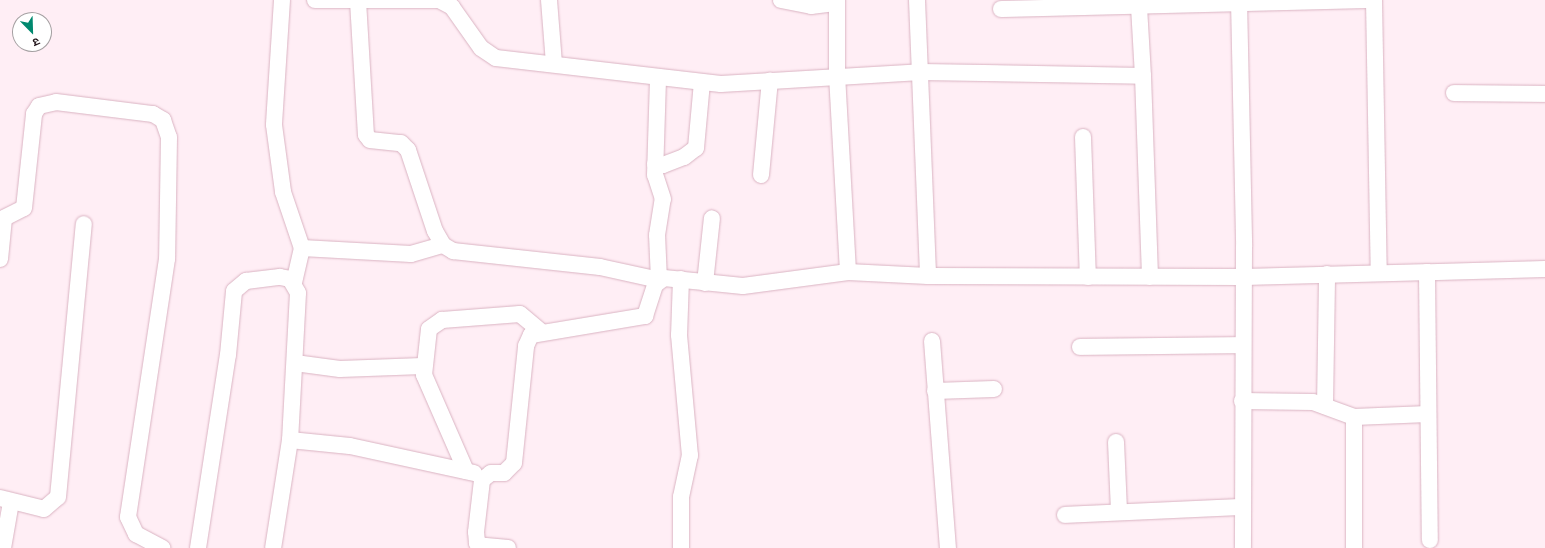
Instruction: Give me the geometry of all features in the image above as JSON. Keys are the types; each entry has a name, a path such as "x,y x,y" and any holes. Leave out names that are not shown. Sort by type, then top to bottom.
{"street":[{"path":"282,0 274,125 276,163 302,248 294,284"},
{"path":"315,0 439,0 452,3 488,54 554,64 702,82 921,72 1143,76"},
{"path":"549,0 554,64"},
{"path":"781,0 811,6 837,2 837,75 848,272"},
{"path":"917,0 928,276"},
{"path":"1001,9 1139,7 1239,2 1369,0"},
{"path":"1374,0 1379,272"},
{"path":"358,1 364,129 370,140 401,143 408,150 435,231 443,245"},
{"path":"1239,2 1244,278 1242,401 1243,548"},
{"path":"1139,7 1150,277"},
{"path":"290,440 350,446 484,475 504,473 514,463 526,346 531,335 540,331 645,316 660,280 657,235 663,199 655,164 658,77"},
{"path":"760,175 770,80"},
{"path":"655,164 663,165 684,157 696,148 702,82"},
{"path":"1454,93 1545,94"},
{"path":"0,259 4,218 24,208 34,114 39,106 56,102 153,114 163,120 169,137 167,259 128,517 136,534 162,548"},
{"path":"1083,137 1088,277"},
{"path":"705,283 712,218"},
{"path":"3,548 6,500 44,509 58,497 84,224"},
{"path":"302,248 411,254 443,245 473,255 600,267 660,280 680,279 705,283 743,286 848,272 928,276 1244,278 1379,272 1545,270"},
{"path":"1427,272 1430,540"},
{"path":"1325,406 1327,274"},
{"path":"198,548 228,355 234,291 246,281 280,277 290,279 298,293 290,440 273,548"},
{"path":"680,279 679,335 690,455 681,497 681,548"},
{"path":"466,471 422,366 429,329 442,320 520,314 540,331"},
{"path":"932,341 948,548"},
{"path":"1080,347 1243,345"},
{"path":"295,363 340,368 422,366"},
{"path":"935,391 994,389"},
{"path":"1242,401 1325,406 1354,417 1428,414"},
{"path":"1354,417 1354,548"},
{"path":"1116,442 1119,512"},
{"path":"484,475 477,545 508,548"},
{"path":"1065,515 1243,507"}]}
